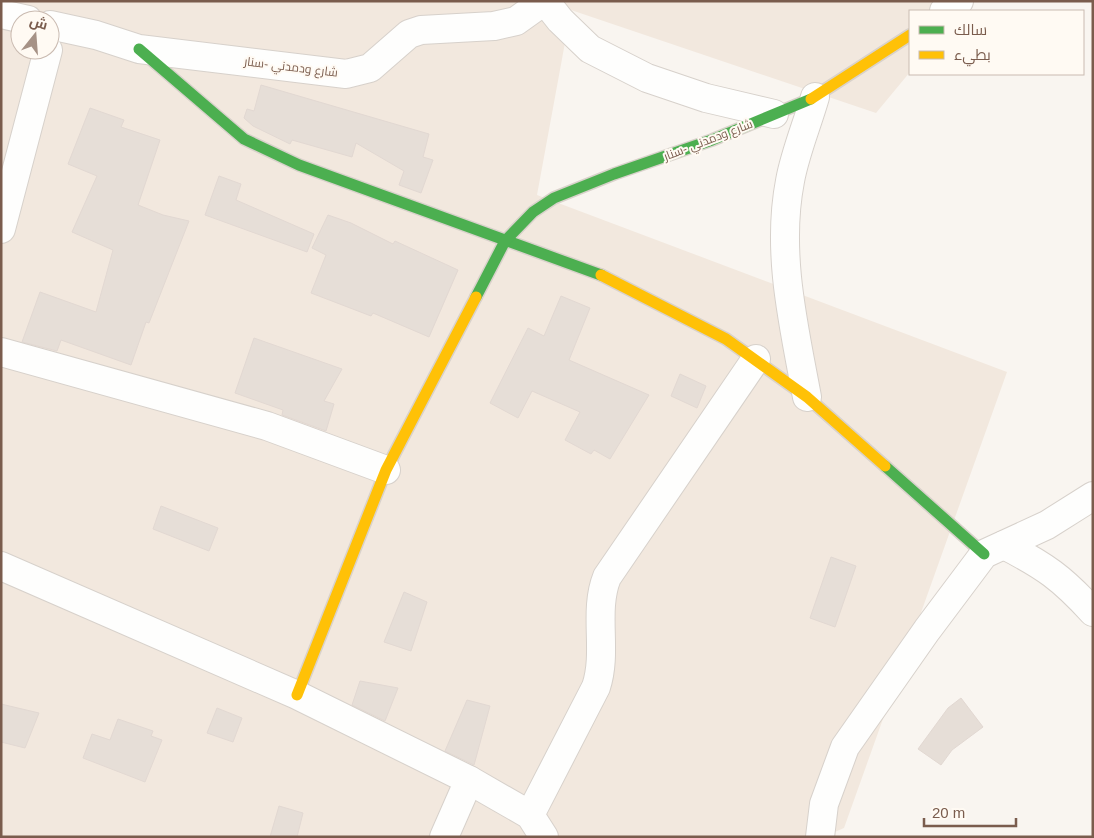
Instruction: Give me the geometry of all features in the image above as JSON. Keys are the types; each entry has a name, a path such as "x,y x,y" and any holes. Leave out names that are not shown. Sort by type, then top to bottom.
{"street":[{"name":"شارع ودمدني -سنار","path":"60,33 96,35 139,50 346,74 370,68 409,34 421,30 494,26 516,21 553,6"},
{"path":"553,6 590,49 647,78 706,98 774,114"},
{"name":"شارع ودمدني -سنار","path":"297,694 386,470 505,241 533,212 554,198 614,174 712,140 816,97 909,36"},
{"path":"139,50 244,139 299,165 612,279 639,291 726,339 806,397 994,550 1038,562 1065,582 1093,612"},
{"path":"1,229 40,60"},
{"path":"806,397 790,300 785,241 790,181 816,97"},
{"path":"1,352 266,426 386,470"},
{"path":"1,566 297,694 469,780 537,826 602,671 600,594 607,577 756,359"},
{"path":"820,837 824,804 845,747 928,630 994,550 1047,525 1093,496"},
{"path":"444,837 469,780"}],"shaded area":[{"path":"1,1 969,1 962,10 909,10 909,73 876,113 571,10 537,195 1007,372 844,828 823,837 1,837"}],"building":[{"path":"261,85 429,134 423,157 433,160 421,193 399,185 404,171 356,143 352,157 292,140 290,144 253,126 244,118 247,109 254,111"},
{"path":"90,108 124,120 121,127 160,140 138,205 163,215 189,221 149,323 146,322 131,365 61,340 57,351 22,342 40,292 96,312 113,250 72,232 97,176 68,164"},
{"path":"219,176 241,184 236,200 314,234 307,252 205,215"},
{"path":"328,215 351,223 393,244 395,241 458,270 429,337 373,313 371,316 311,293 326,255 312,248"},
{"path":"561,296 590,308 569,360 649,395 610,459 594,450 591,454 565,440 580,412 532,391 518,418 490,403 528,328 544,336"},
{"path":"254,338 342,369 324,401 334,404 326,431 282,415 283,410 235,393"},
{"path":"680,374 706,386 697,408 671,396"},
{"path":"161,506 218,528 209,551 153,529"},
{"path":"831,557 856,566 835,627 810,618"},
{"path":"404,592 427,602 411,651 384,642"},
{"path":"360,681 398,688 385,721 352,705"},
{"path":"961,698 983,727 952,750 941,765 918,749 948,708"},
{"path":"467,700 490,706 474,765 445,751"},
{"path":"1,704 39,713 25,748 1,742"},
{"path":"217,708 242,718 233,742 207,733"},
{"path":"118,719 153,731 151,736 162,740 145,782 83,758 92,734 110,740"},
{"path":"279,806 303,813 297,837 270,837"}],"traffic: fast":[{"path":"139,49 244,139 299,165 601,275"},
{"path":"476,297 505,241 533,212 554,198 614,174 712,140 811,99"},
{"path":"885,466 984,554"}],"traffic: slow":[{"path":"811,99 909,36"},
{"path":"601,275 726,339 807,397 885,466"},
{"path":"297,695 386,470 476,297"}]}
